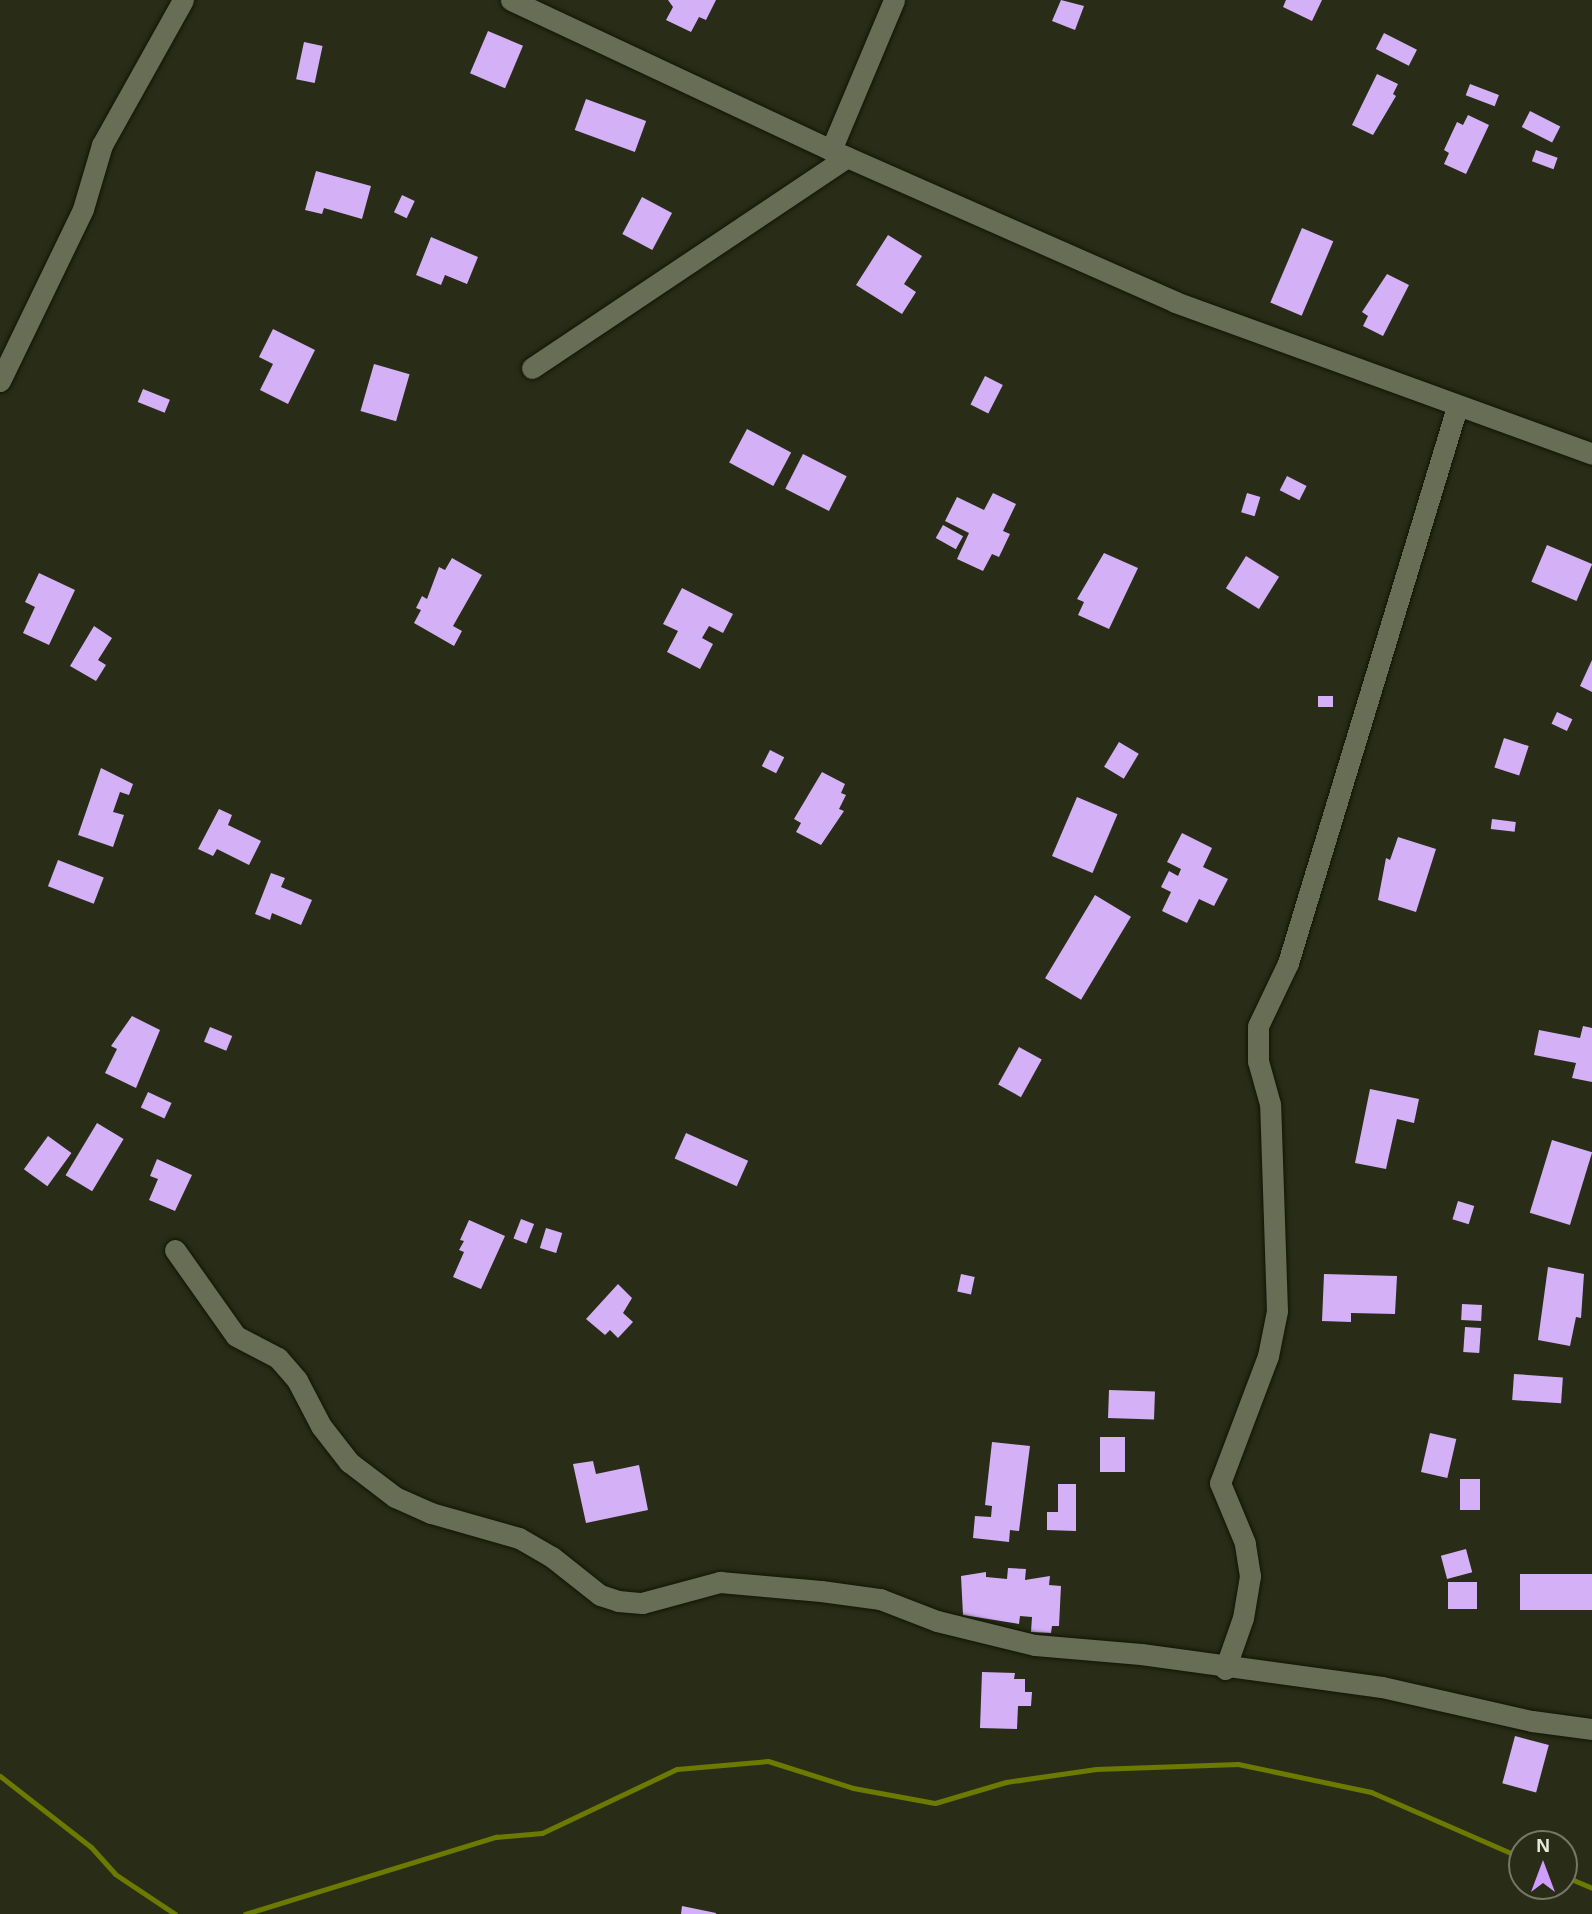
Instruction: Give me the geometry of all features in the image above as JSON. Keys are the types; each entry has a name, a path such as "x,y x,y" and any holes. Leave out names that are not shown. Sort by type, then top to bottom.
{"street":[{"path":"0,381 83,209 102,145 183,0"},
{"path":"511,0 839,154 1175,302 1592,454"},
{"path":"531,369 839,154 894,0"},
{"path":"1226,1669 1243,1618 1250,1576 1245,1543 1220,1483 1268,1356 1277,1311 1270,1104 1257,1052 1258,1026 1288,963 1457,407"},
{"path":"175,1250 236,1336 278,1358 297,1380 321,1426 349,1462 395,1496 431,1513 519,1538 552,1557 600,1595 642,1602 720,1582 821,1591 880,1599 937,1621 1035,1645 1141,1654 1226,1669 1382,1687 1544,1723 1592,1729"}],"building":[{"path":"668,0 716,0 706,20 699,17 691,32 666,20 673,7"},
{"path":"1061,0 1084,6 1075,30 1052,21"},
{"path":"1286,0 1322,0 1312,21 1283,7"},
{"path":"488,31 523,46 505,88 470,73"},
{"path":"1384,33 1417,50 1409,66 1376,49"},
{"path":"304,42 323,46 315,83 296,79"},
{"path":"1377,74 1398,84 1393,94 1396,96 1373,135 1352,125"},
{"path":"1470,84 1499,95 1495,106 1466,95"},
{"path":"586,99 646,121 635,152 575,130"},
{"path":"1530,111 1560,126 1552,142 1522,127"},
{"path":"1468,115 1489,125 1466,174 1444,164 1449,153 1444,150 1457,122 1463,125"},
{"path":"1536,150 1558,158 1554,169 1532,161"},
{"path":"316,171 371,186 362,219 324,208 322,214 305,210"},
{"path":"402,195 415,201 407,218 394,212"},
{"path":"642,197 672,213 652,250 622,234"},
{"path":"1302,228 1333,241 1302,316 1270,303"},
{"path":"888,235 922,256 904,284 916,292 902,314 856,285"},
{"path":"431,237 478,257 467,284 445,275 441,285 416,275"},
{"path":"1387,274 1409,285 1383,336 1363,326 1368,316 1362,312"},
{"path":"273,329 315,350 288,404 260,390 273,364 259,357"},
{"path":"374,364 410,374 396,421 360,411"},
{"path":"985,376 1003,385 988,414 970,405"},
{"path":"143,389 170,400 165,413 138,402"},
{"path":"747,429 791,452 773,486 729,463"},
{"path":"803,454 847,476 829,511 785,489"},
{"path":"1287,476 1307,486 1299,500 1280,490"},
{"path":"993,493 1016,504 1003,531 1010,534 999,557 992,554 983,571 957,559 969,533 945,521 957,497 984,510"},
{"path":"1247,493 1260,497 1255,516 1241,512"},
{"path":"943,525 963,536 956,549 936,538"},
{"path":"1547,545 1592,564 1576,601 1531,582"},
{"path":"1104,553 1138,568 1109,629 1078,615 1084,602 1077,599"},
{"path":"1246,556 1279,577 1259,609 1226,588"},
{"path":"452,558 482,575 453,626 462,631 454,646 414,623 421,610 416,608 422,596 427,599 439,567 445,570"},
{"path":"39,573 75,590 49,645 23,633 35,607 25,602"},
{"path":"682,588 733,614 723,633 709,626 702,638 713,644 700,669 667,652 678,631 663,624"},
{"path":"94,626 112,638 98,660 106,665 96,681 70,666"},
{"path":"1592,660 1592,692 1580,686"},
{"path":"1318,696 1333,696 1333,707 1318,707"},
{"path":"1557,712 1572,719 1567,731 1552,724"},
{"path":"1504,738 1529,746 1519,776 1494,767"},
{"path":"1119,742 1139,754 1124,779 1104,767"},
{"path":"770,750 784,757 776,773 762,766"},
{"path":"101,768 133,784 129,795 120,792 113,812 124,815 113,847 78,835"},
{"path":"822,772 845,784 841,793 846,795 839,809 844,811 821,845 796,832 801,823 794,819"},
{"path":"1077,797 1118,814 1092,873 1052,856"},
{"path":"219,809 232,815 228,825 261,841 249,865 217,849 213,856 198,849"},
{"path":"1492,819 1516,822 1515,832 1491,829"},
{"path":"1182,833 1212,848 1203,867 1228,879 1214,906 1199,899 1187,923 1162,911 1171,892 1161,887 1169,871 1178,876 1181,869 1167,862"},
{"path":"1398,837 1436,849 1416,912 1378,900 1386,858 1390,860"},
{"path":"58,860 104,878 94,904 48,886"},
{"path":"271,873 285,878 281,887 312,900 301,925 272,913 270,920 255,914"},
{"path":"1095,895 1131,917 1081,1000 1045,978"},
{"path":"132,1016 160,1030 136,1088 105,1073 117,1049 111,1046"},
{"path":"1583,1026 1592,1028 1592,1082 1572,1078 1576,1063 1534,1055 1539,1030 1580,1038"},
{"path":"210,1027 232,1036 226,1051 204,1042"},
{"path":"1019,1047 1042,1060 1021,1097 998,1085"},
{"path":"1370,1089 1419,1099 1414,1123 1397,1119 1386,1169 1355,1163"},
{"path":"148,1092 172,1103 164,1118 141,1107"},
{"path":"97,1123 124,1139 92,1191 66,1175"},
{"path":"686,1133 748,1161 737,1186 675,1159"},
{"path":"48,1136 71,1153 47,1186 24,1169"},
{"path":"1552,1140 1592,1152 1570,1225 1530,1213"},
{"path":"157,1159 192,1175 175,1211 149,1200 158,1179 150,1176"},
{"path":"1458,1201 1474,1206 1469,1224 1452,1219"},
{"path":"521,1219 534,1224 527,1244 513,1239"},
{"path":"469,1220 505,1236 481,1289 453,1277 464,1252 459,1250 464,1241 460,1240"},
{"path":"546,1228 562,1233 556,1253 540,1248"},
{"path":"1548,1267 1584,1274 1581,1318 1576,1317 1570,1346 1538,1340"},
{"path":"961,1274 975,1277 971,1295 957,1292"},
{"path":"1324,1274 1397,1276 1395,1314 1351,1313 1351,1322 1322,1321"},
{"path":"618,1284 632,1298 623,1313 633,1322 618,1338 610,1330 605,1335 586,1319"},
{"path":"1462,1304 1482,1305 1481,1321 1461,1320"},
{"path":"1465,1327 1481,1328 1479,1353 1463,1352"},
{"path":"1514,1374 1563,1377 1561,1403 1512,1400"},
{"path":"1109,1390 1155,1392 1154,1420 1108,1418"},
{"path":"1430,1433 1456,1439 1447,1478 1421,1472"},
{"path":"1100,1437 1125,1437 1125,1472 1100,1472"},
{"path":"992,1442 1030,1446 1019,1531 1010,1530 1009,1542 973,1538 975,1516 991,1517 992,1506 985,1505"},
{"path":"593,1461 596,1474 639,1465 648,1510 586,1523 573,1464"},
{"path":"1460,1479 1480,1479 1480,1510 1460,1510"},
{"path":"1058,1484 1076,1484 1076,1531 1047,1530 1047,1512 1058,1512"},
{"path":"1466,1549 1472,1572 1447,1579 1441,1556"},
{"path":"1008,1568 1026,1569 1025,1580 1050,1576 1049,1585 1061,1586 1059,1626 1052,1626 1051,1633 1031,1632 1032,1617 1020,1616 1019,1624 963,1615 961,1576 986,1572 986,1577 1007,1579"},
{"path":"1520,1574 1592,1574 1592,1610 1520,1610"},
{"path":"1448,1582 1477,1582 1477,1609 1448,1609"},
{"path":"982,1672 1015,1673 1014,1679 1025,1679 1025,1692 1032,1692 1031,1706 1018,1706 1017,1729 980,1728"},
{"path":"1515,1736 1549,1745 1536,1792 1502,1783"},
{"path":"682,1906 716,1913 716,1914 681,1914"}],"waterway":[{"path":"245,1914 496,1837 542,1833 677,1769 768,1761 853,1788 935,1803 1006,1782 1096,1769 1238,1764 1371,1792 1508,1852"},
{"path":"0,1776 91,1847 115,1874 175,1914"},
{"path":"1578,1882 1592,1888"}]}
